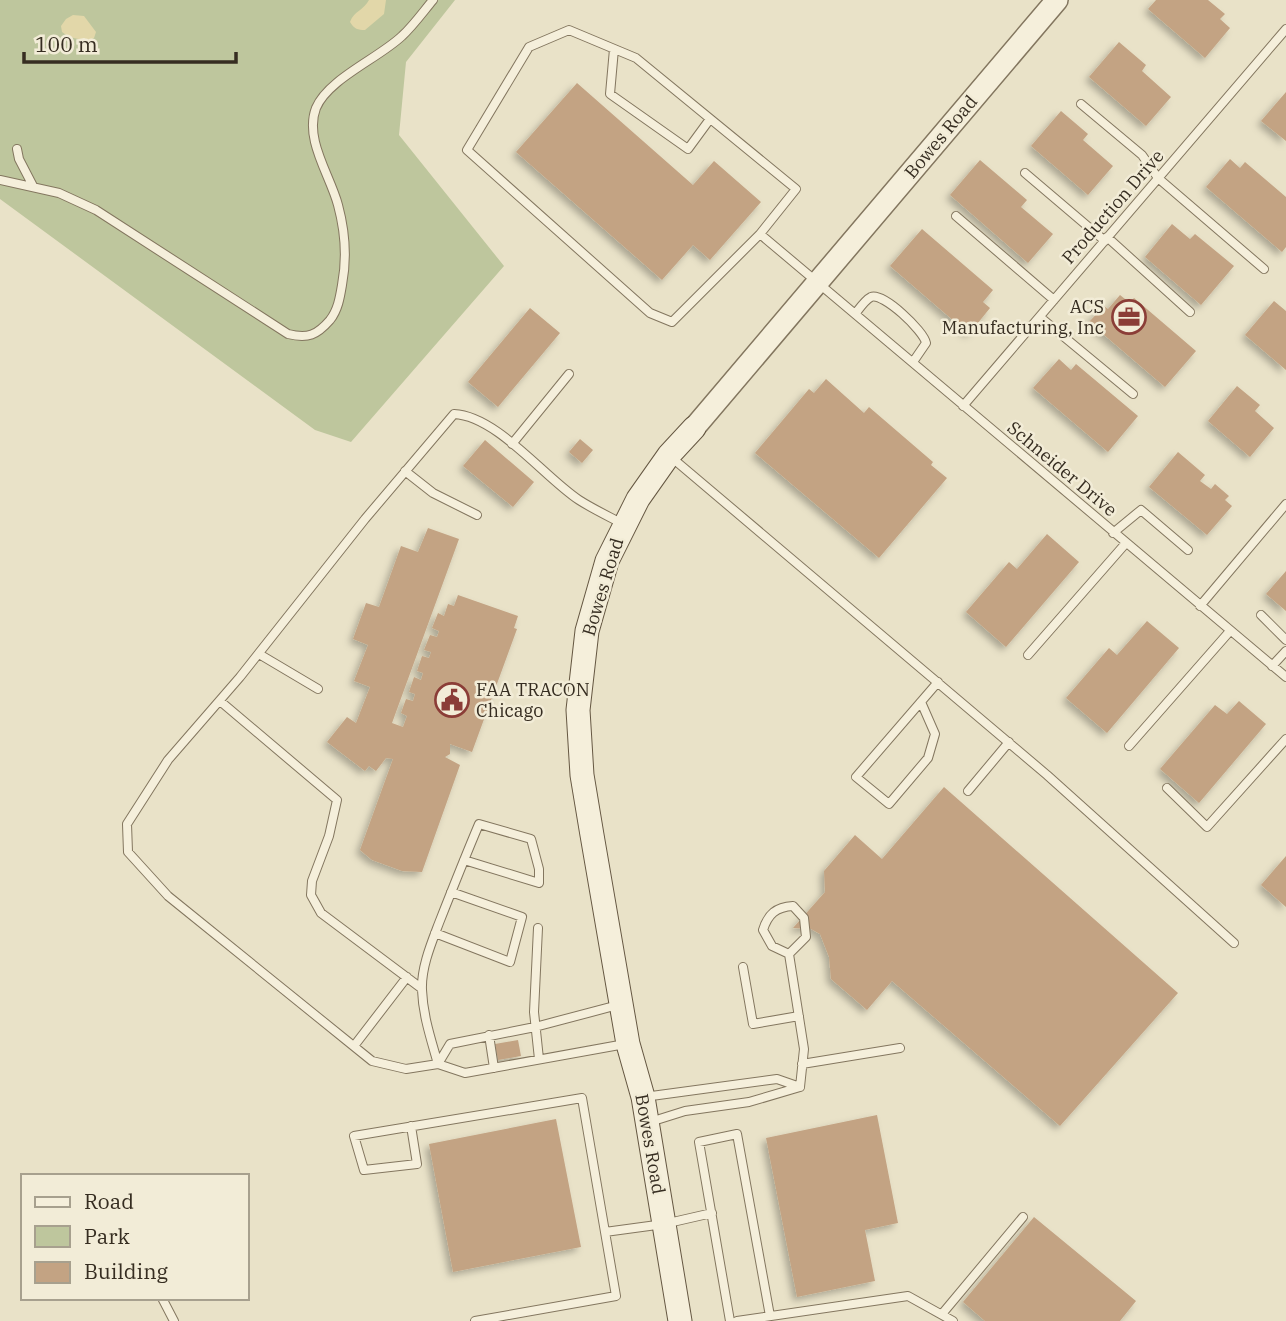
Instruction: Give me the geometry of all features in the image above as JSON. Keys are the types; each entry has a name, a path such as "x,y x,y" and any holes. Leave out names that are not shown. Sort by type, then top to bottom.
{"main road":[{"name":"Bowes Road","path":"680,1321 643,1097 628,1044 582,775 578,710 587,631 607,561 623,524 669,455 694,428"}],"street":[{"name":"Bowes Road","path":"694,428 1057,0"}],"lane":[{"path":"0,180 59,193 96,210 288,334 302,337 313,335 333,315 340,298 346,267 339,207 315,142 314,112 319,101 334,86 401,37 433,0"},
{"name":"Production Drive","path":"963,405 1286,29"},
{"path":"569,30 636,58 710,119 796,190 760,234 672,323 650,313 467,150 529,47 569,30"},
{"path":"614,48 610,94 688,149 710,119"},
{"path":"1082,104 1142,155 1158,178 1264,269"},
{"path":"17,149 19,159 33,186"},
{"path":"1025,173 1190,312"},
{"path":"956,216 1054,300"},
{"name":"Schneider Drive","path":"760,234 1286,677"},
{"path":"855,314 871,297 881,298 895,309 925,336 926,343 913,362"},
{"path":"1040,317 1133,394"},
{"path":"512,444 569,374"},
{"path":"623,524 578,499 512,444 467,415 454,414 220,701 168,760 127,824 128,852 168,896 372,1061 406,1069 438,1063 465,1073 628,1044"},
{"path":"669,455 1009,742 1234,943"},
{"path":"405,471 433,493 477,515"},
{"path":"1200,606 1286,505"},
{"path":"1113,533 1141,510 1188,550"},
{"path":"1028,656 1125,543"},
{"path":"1261,615 1286,640"},
{"path":"1129,746 1230,631"},
{"path":"1272,666 1286,651"},
{"path":"258,654 318,689"},
{"path":"921,702 935,734 928,758 889,804 856,777 938,682"},
{"path":"220,701 337,800 329,836 312,881 311,895 321,913 421,988"},
{"path":"1167,788 1208,827 1286,739"},
{"path":"968,791 1009,742"},
{"path":"438,1063 425,1020 421,988 435,933 464,860 480,824 531,839 539,869 539,883 464,860"},
{"path":"435,933 510,962 522,917 451,892"},
{"path":"779,906 793,906 804,918 806,937 789,954 772,946 763,930 767,918 779,906"},
{"path":"538,929 535,1027 539,1059"},
{"path":"789,954 804,1049 800,1087"},
{"path":"743,967 753,1024 799,1016"},
{"path":"354,1046 407,977"},
{"path":"438,1063 450,1044 535,1027 622,1004"},
{"path":"489,1035 494,1068"},
{"path":"802,1064 900,1048"},
{"path":"643,1097 777,1079 800,1087"},
{"path":"647,1124 685,1111 749,1102 800,1087"},
{"path":"411,1126 417,1164 364,1170 354,1136 411,1126 582,1098 616,1296 474,1321"},
{"path":"730,1321 699,1142 737,1134 770,1316"},
{"path":"606,1232 664,1224 712,1213"},
{"path":"942,1314 1023,1217"},
{"path":"737,1321 908,1296 953,1321"},
{"path":"163,1300 174,1321"}],"green space":[{"path":"0,0 455,0 406,62 399,135 504,266 351,442 315,430 0,199"}],"sand":[{"path":"369,0 386,0 384,14 365,30 356,29 350,22"},
{"path":"73,15 84,16 96,32 94,38 88,41 69,37 62,32 61,26"}],"building":[{"path":"1156,0 1208,0 1225,14 1220,19 1230,28 1205,58 1148,9"},
{"path":"1119,42 1146,65 1142,71 1171,97 1146,126 1089,77"},
{"path":"577,83 693,185 714,161 761,202 710,260 693,245 662,280 516,152"},
{"path":"1286,92 1286,141 1261,121"},
{"path":"1061,111 1088,134 1083,140 1113,166 1088,195 1031,146"},
{"path":"1230,159 1240,168 1245,162 1286,197 1286,247 1282,252 1206,187"},
{"path":"980,160 1027,200 1021,207 1053,234 1028,263 950,195"},
{"path":"1172,224 1190,239 1195,234 1234,266 1201,305 1145,257"},
{"path":"922,229 993,290 983,302 990,308 969,334 890,266"},
{"path":"1120,295 1130,303 1134,298 1196,351 1165,387 1089,322 1104,306 1108,309"},
{"path":"1274,301 1286,311 1286,370 1245,335"},
{"path":"530,308 560,333 498,407 468,382"},
{"path":"1059,359 1071,370 1076,364 1138,416 1108,452 1033,388"},
{"path":"826,379 864,413 869,407 933,462 931,465 947,478 879,558 755,453 809,389 814,393"},
{"path":"1237,386 1260,405 1255,411 1274,428 1250,457 1208,421"},
{"path":"580,439 593,450 582,463 569,452"},
{"path":"485,440 534,482 513,507 463,466"},
{"path":"1178,452 1205,475 1200,481 1211,489 1215,484 1229,496 1225,500 1232,506 1207,535 1149,487"},
{"name":"FAA TRACON Chicago","path":"428,528 459,539 392,723 403,727 407,716 401,713 406,699 413,701 415,694 409,692 414,677 421,680 423,673 417,671 422,656 429,658 431,652 424,650 430,635 437,637 439,631 432,628 438,613 444,616 448,604 454,606 458,595 518,616 514,628 517,629 472,752 450,744 450,754 445,757 460,765 422,872 402,871 372,860 360,850 393,759 386,758 376,771 369,766 365,771 327,742 347,717 356,723 370,687 354,681 368,645 353,639 366,603 379,607 401,546 418,552"},
{"path":"1047,534 1079,562 1006,647 966,612 1009,562 1017,569"},
{"path":"1286,571 1286,611 1266,594"},
{"path":"1147,621 1179,648 1107,733 1066,698 1109,648 1117,655"},
{"path":"1239,701 1266,724 1199,803 1160,769 1215,705 1227,714"},
{"path":"944,787 1178,993 1060,1126 892,981 867,1010 831,979 829,957 820,934 811,929 793,928 825,892 824,871 855,835 882,859"},
{"path":"1286,856 1286,907 1261,885"},
{"path":"518,1040 521,1056 498,1060 495,1044"},
{"path":"877,1115 898,1223 865,1230 875,1281 797,1297 766,1138"},
{"path":"556,1119 581,1247 453,1272 429,1144"},
{"path":"1034,1217 1136,1301 1120,1321 985,1321 963,1302"}],"place":[{"name":"ACS Manufacturing, Inc","path":"1129,317"},
{"name":"FAA TRACON Chicago","path":"452,700"}]}
